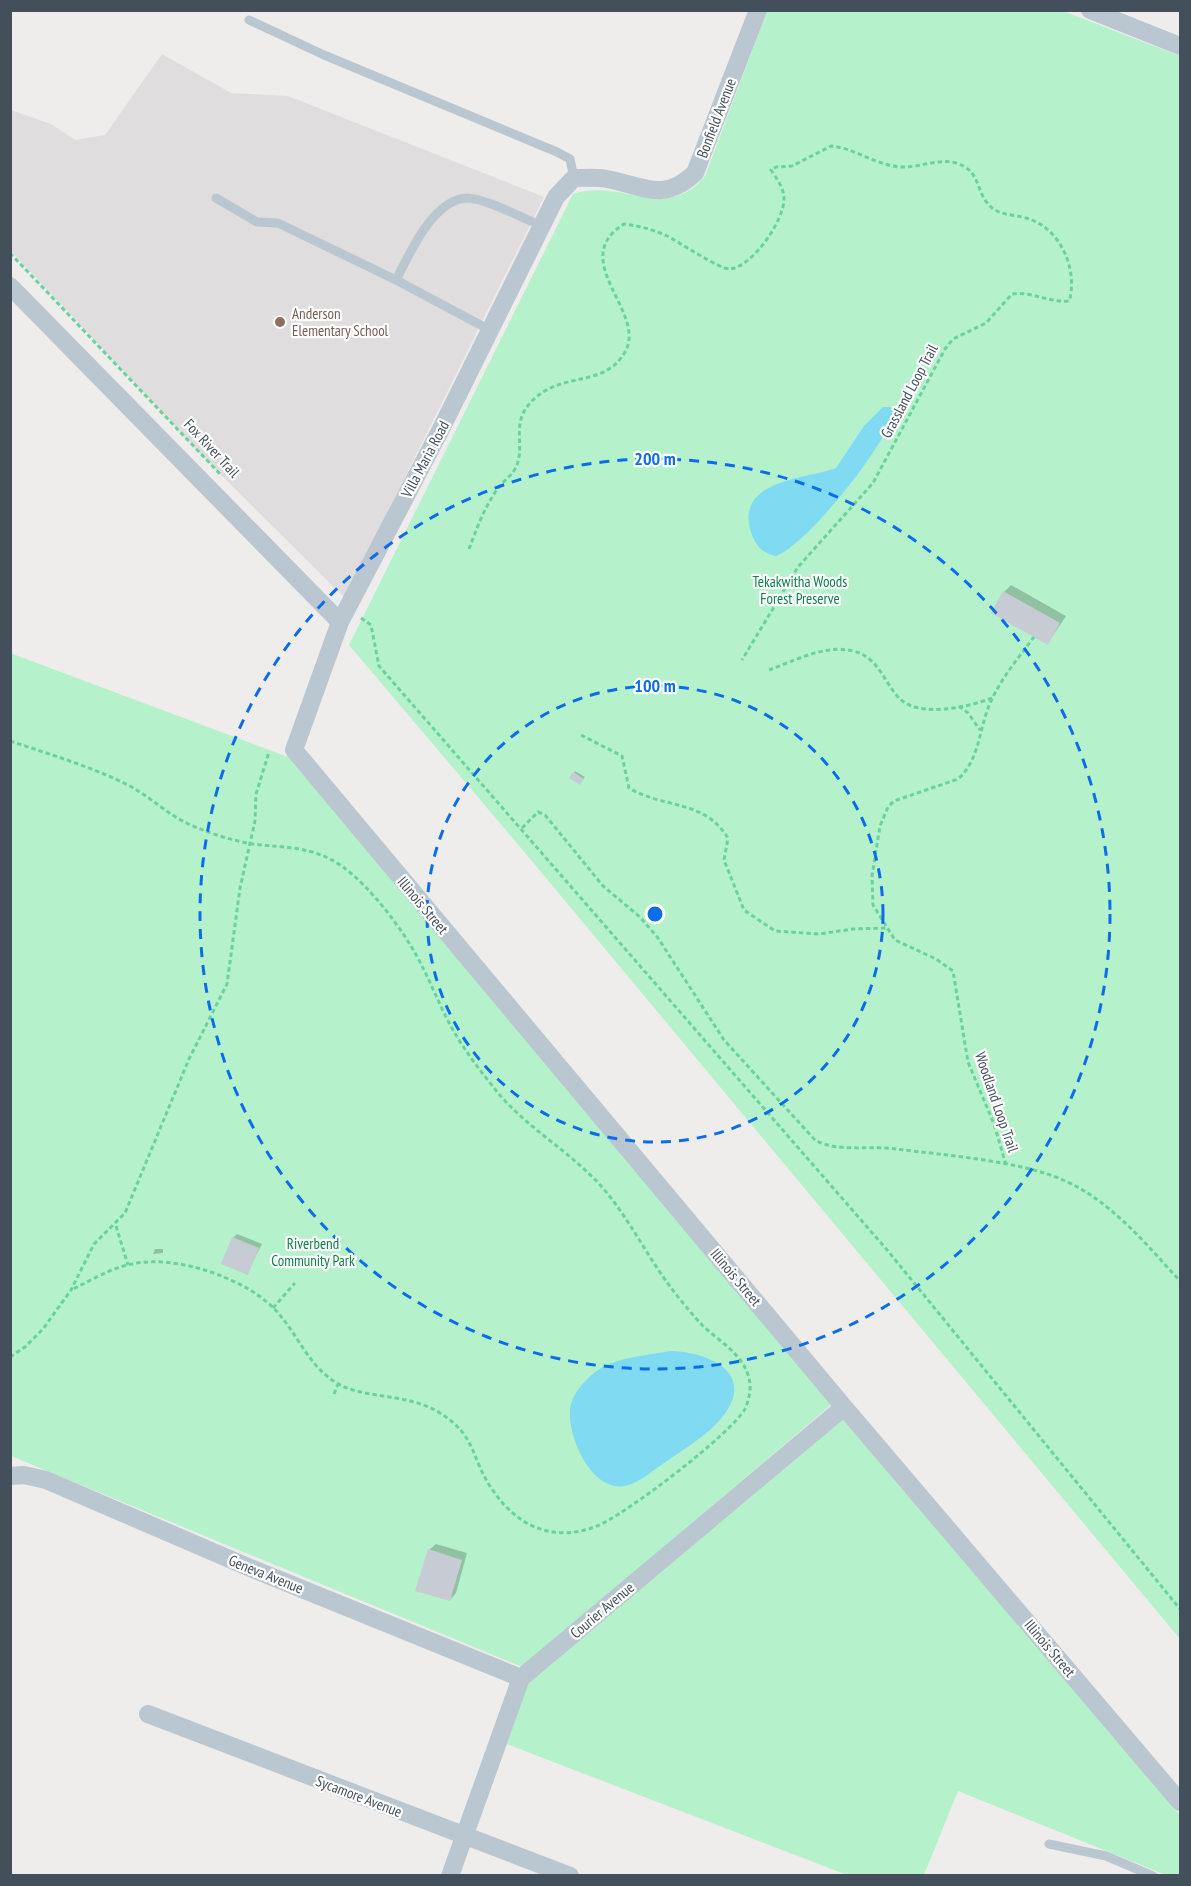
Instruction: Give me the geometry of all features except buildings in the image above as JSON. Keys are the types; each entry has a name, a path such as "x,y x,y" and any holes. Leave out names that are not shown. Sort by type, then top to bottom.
{"street":[{"name":"Bonfield Avenue","path":"574,178 606,178 643,189 664,191 681,186 695,173 758,10"},
{"path":"1090,10 1180,46"},
{"name":"Villa Maria Road","path":"294,750 344,615 556,197 574,178"},
{"path":"10,286 344,615"},
{"name":"Illinois Street","path":"294,750 844,1407 1180,1802"},
{"name":"Courier Avenue","path":"521,1678 844,1407"},
{"name":"Geneva Avenue","path":"10,1476 24,1475 46,1480 248,1567 521,1678"},
{"path":"450,1875 521,1678"},
{"name":"Sycamore Avenue","path":"148,1714 570,1875"}],"lane":[{"path":"249,20 324,55 557,152 570,159 574,178"},
{"path":"216,198 257,222 278,223 396,280 490,330"},
{"path":"396,280 418,237 440,209 466,198 495,206 542,226"},
{"path":"1050,1844 1106,1856 1153,1875"}],"path":[{"name":"Grassland Loop Trail","path":"469,549 493,496 517,465 519,426 532,401 562,382 608,371 618,363 629,345 628,323 606,278 604,264 605,249 618,228 624,224 648,228 691,248 724,269 731,269 753,258 782,211 783,190 771,170 776,167 792,166 831,146 902,167 954,162 972,172 987,203 996,210 1038,222 1054,236 1063,247 1070,267 1069,301 1061,302 1030,294 1012,294 986,323 953,339 945,349 873,483 798,567 742,660"},
{"name":"Fox River Trail","path":"10,253 223,477"},
{"path":"344,615 371,625 379,666 888,1251 1180,1609"},
{"path":"581,735 622,756 629,789 652,799 667,800 690,808 719,823 728,838 724,860 744,910 775,931 819,934 853,929 886,928 873,905 872,894 874,860 884,813 894,801 958,779 969,766 992,698 1034,637"},
{"path":"769,670 824,652 852,651 863,655 874,664 900,699 917,710 992,698"},
{"path":"957,705 968,713 981,731"},
{"path":"10,741 97,771 129,786 177,820 250,844 306,848 346,869 402,932 423,966 451,1027 490,1084 505,1102 601,1185 687,1308 739,1357 749,1376 750,1395 746,1407 736,1420 665,1481 620,1514 597,1526 554,1534 522,1522 506,1506 492,1490 467,1436 455,1422 422,1402 359,1390 338,1383 318,1367 273,1308 249,1288 217,1275 177,1265 147,1262 128,1265 71,1290"},
{"path":"10,1357 26,1347 43,1329 71,1290 94,1244 116,1226 125,1213 189,1059 227,984 240,888 255,820 256,794 268,752"},
{"name":"Woodland Loop Trail","path":"522,828 538,812 545,815 603,886 640,917 658,938 724,1040 796,1121 816,1140 825,1145 889,1148 1006,1166 994,1124 968,1062 953,971 936,959 906,946 886,928"},
{"path":"1006,1166 1062,1179 1087,1193 1124,1222 1180,1281"},
{"path":"116,1226 128,1265"},
{"path":"273,1308 295,1283"},
{"path":"334,1394 338,1383"}],"shaded area":[{"name":"Anderson Elementary School","path":"162,54 231,93 288,96 544,197 345,598 223,477 11,251 11,110 51,124 75,140 105,135"}],"green space":[{"name":"Tekakwitha Woods Forest Preserve","path":"767,11 1063,11 1180,56 1180,1639 349,645 573,194 609,191 643,197 675,196 690,190 705,176"},
{"name":"Riverbend Community Park","path":"10,653 288,757 571,1088 832,1404 522,1667 11,1456"},
{"path":"843,1415 1172,1802 1180,1816 1180,1875 1166,1875 958,1791 924,1875 847,1875 504,1743 528,1682"}],"water":[{"path":"883,407 890,407 895,411 889,427 844,492 790,548 776,556 763,551 757,545 751,532 749,514 753,501 763,491 777,484 836,468 864,426"},
{"path":"670,1351 701,1356 726,1369 732,1379 734,1391 730,1405 719,1421 693,1444 635,1482 625,1486 613,1486 601,1480 591,1471 576,1444 570,1416 573,1399 584,1383 603,1367 627,1359"}],"place":[{"name":"Anderson Elementary School","path":"280,322"}]}
